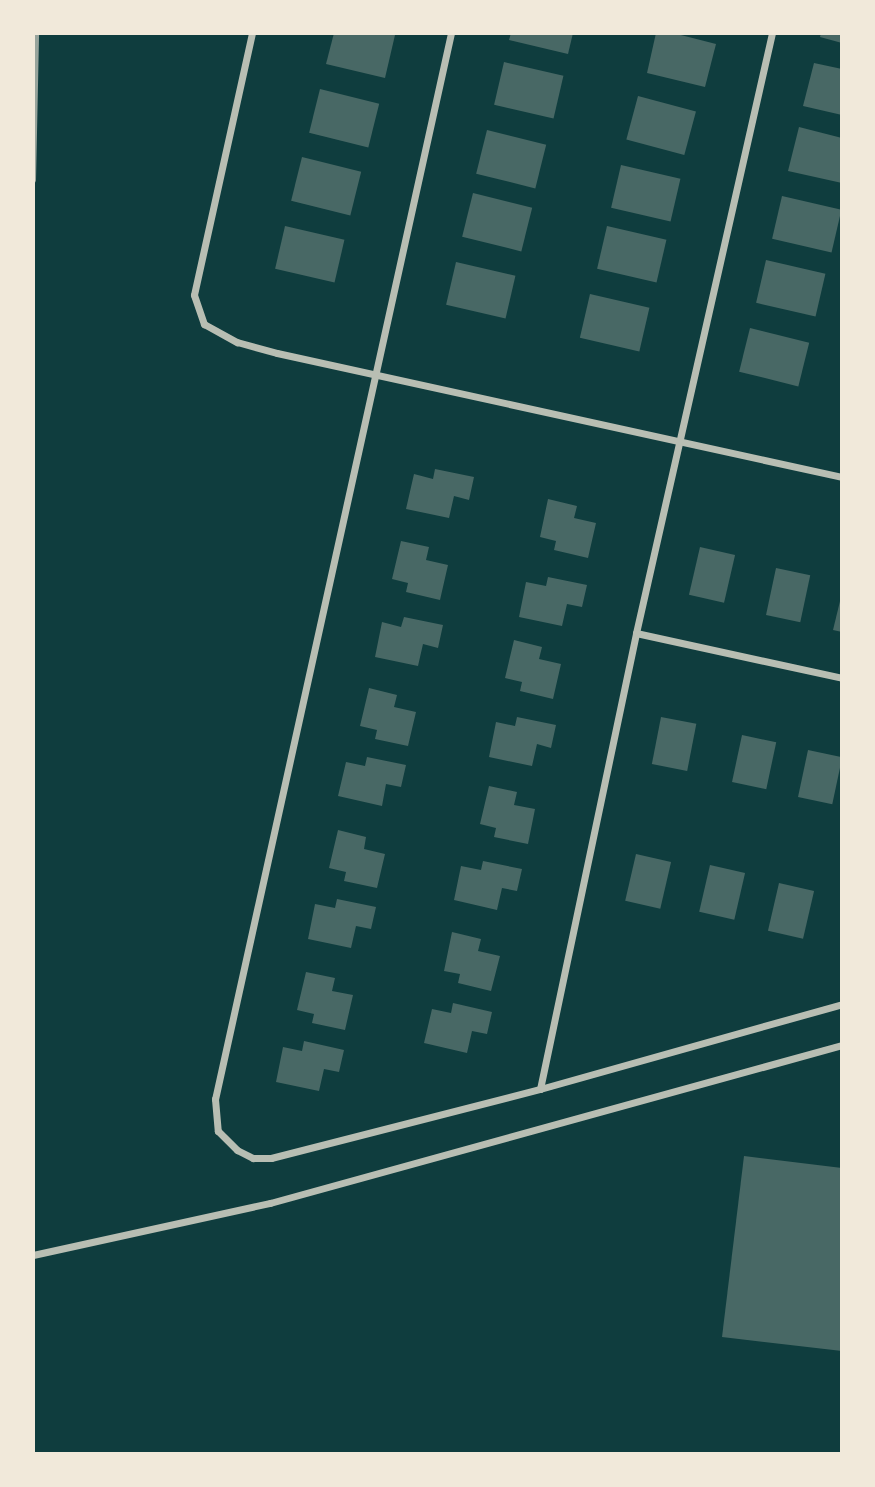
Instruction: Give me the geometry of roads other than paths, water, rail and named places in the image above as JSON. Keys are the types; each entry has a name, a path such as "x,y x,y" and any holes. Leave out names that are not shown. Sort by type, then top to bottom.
{"street":[{"path":"252,33 194,295 204,324 237,342 842,477"},
{"path":"451,33 215,1099 214,1118 226,1143 253,1158 271,1158 540,1089 842,1004"},
{"path":"540,1089 636,633 772,33"},
{"path":"636,633 842,678"},
{"path":"33,1255 270,1203 842,1045"}],"railway":[{"path":"33,180 36,33"}]}
